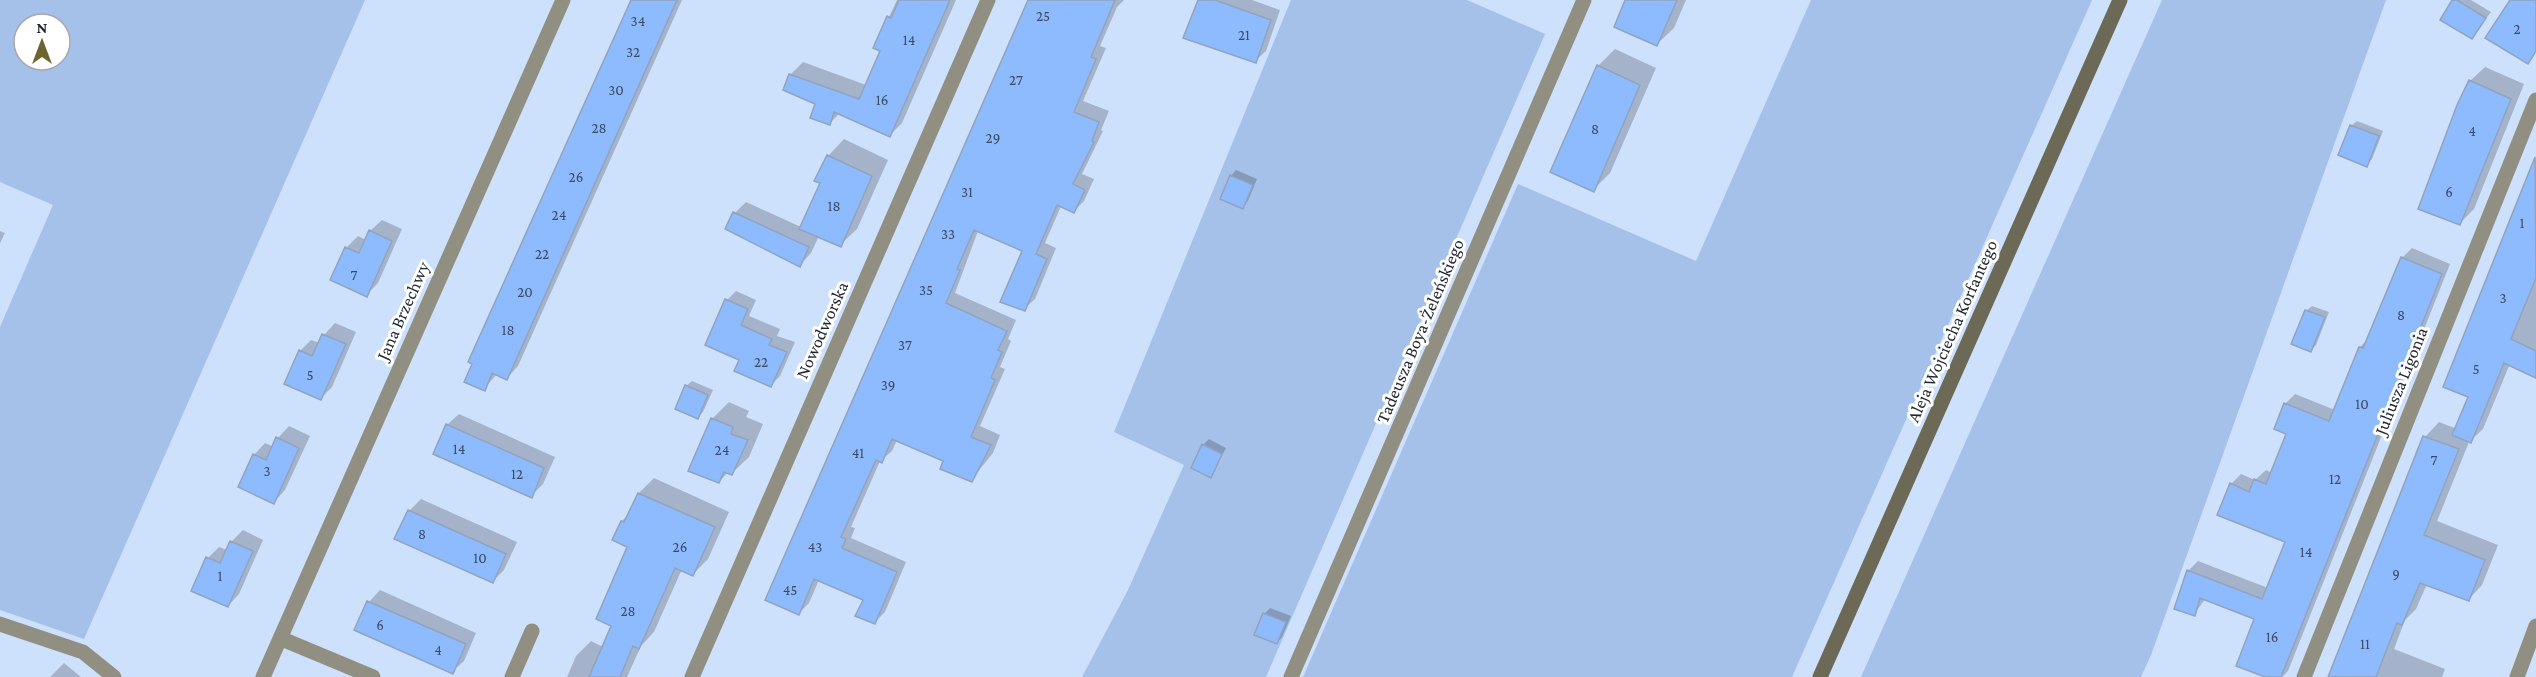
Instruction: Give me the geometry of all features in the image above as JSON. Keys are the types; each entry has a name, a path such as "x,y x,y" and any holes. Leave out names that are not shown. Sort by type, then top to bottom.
{"main road":[{"name":"Aleja Wojciecha Korfantego","path":"1820,677 2120,0"}],"street":[{"name":"Jana Brzechwy","path":"263,677 282,639 563,0"},
{"name":"Nowodworska","path":"692,677 988,0"},
{"name":"Tadeusza Boya-Żeleńskiego","path":"1291,677 1584,0"},
{"name":"Juliusza Ligonia","path":"2304,677 2536,100"},
{"path":"0,624 83,652 114,677"},
{"path":"2517,677 2536,626"},
{"path":"512,677 532,631"},
{"path":"282,639 372,677"}],"shaded area":[{"path":"0,0 365,0 84,639 0,610 0,327 53,205 0,182"},
{"path":"1291,0 1467,0 1545,34 1266,677 1082,677 1128,590 1184,465 1114,432"},
{"path":"1811,0 2092,0 1792,677 1303,677 1518,184 1696,261"},
{"path":"2162,0 2386,0 2151,655 2141,677 1861,677"}],"building":[{"path":"631,0 677,0 507,380 492,373 485,391 464,382 472,364 468,362"},
{"path":"899,0 950,0 890,137 834,112 830,125 810,118 815,104 783,90 789,74 859,99 880,51 873,48 887,16 891,18"},
{"path":"1028,0 1115,0 1091,57 1096,59 1074,112 1099,122 1092,141 1094,142 1073,184 1085,190 1074,213 1057,205 1036,254 1047,259 1025,311 1000,302 1022,251 974,230 957,269 960,270 946,303 1007,331 998,350 1002,352 991,378 995,380 971,437 991,445 972,482 940,469 943,461 892,439 882,463 876,460 841,537 846,539 842,548 897,572 875,624 855,616 863,600 814,579 799,615 765,600"},
{"path":"1198,0 1215,0 1271,20 1256,63 1183,38"},
{"path":"1625,0 1677,0 1657,46 1614,27"},
{"path":"2452,0 2457,0 2486,18 2472,39 2440,20"},
{"path":"2510,0 2536,0 2536,51 2528,64 2485,38"},
{"path":"1597,65 1640,85 1594,192 1550,172"},
{"path":"2469,80 2511,99 2460,225 2418,209 2457,105"},
{"path":"2350,125 2379,136 2367,167 2338,155"},
{"path":"827,155 872,176 841,247 799,229 820,183 814,181"},
{"path":"2535,157 2536,278 2511,339 2536,351 2536,378 2504,363 2471,443 2452,435 2468,397 2443,387"},
{"path":"1230,175 1253,185 1243,209 1220,199"},
{"path":"733,212 809,247 800,267 725,229"},
{"path":"369,230 392,241 367,297 330,280 345,247 359,253"},
{"path":"2401,257 2442,274 2281,677 2265,677 2236,666 2254,619 2200,598 2195,616 2174,609 2187,570 2262,599 2285,542 2217,515 2230,483 2249,492 2254,479 2266,484 2286,434 2274,429 2284,403 2329,421 2359,347 2363,348"},
{"path":"725,299 748,309 741,325 772,339 769,345 787,352 771,387 734,371 739,360 705,345"},
{"path":"2305,310 2325,317 2311,352 2291,344"},
{"path":"322,334 346,344 321,400 284,384 299,350 312,356"},
{"path":"685,385 708,395 698,419 675,409"},
{"path":"711,418 733,427 731,434 748,440 732,475 724,472 719,483 688,471"},
{"path":"446,424 544,468 532,498 433,454"},
{"path":"2423,436 2459,449 2424,535 2485,560 2469,601 2420,583 2402,625 2397,623 2376,677 2328,677"},
{"path":"276,437 299,448 274,504 238,487 253,454 266,460"},
{"path":"1202,444 1222,454 1211,478 1191,468"},
{"path":"638,493 715,527 693,576 675,568 639,649 633,646 620,677 589,677 611,626 596,619 627,547 612,540"},
{"path":"408,510 506,554 493,583 394,539"},
{"path":"230,541 253,551 228,607 191,591 206,557 220,563"},
{"path":"367,601 466,644 453,674 354,630"},
{"path":"1263,613 1286,622 1277,644 1254,635"}]}
